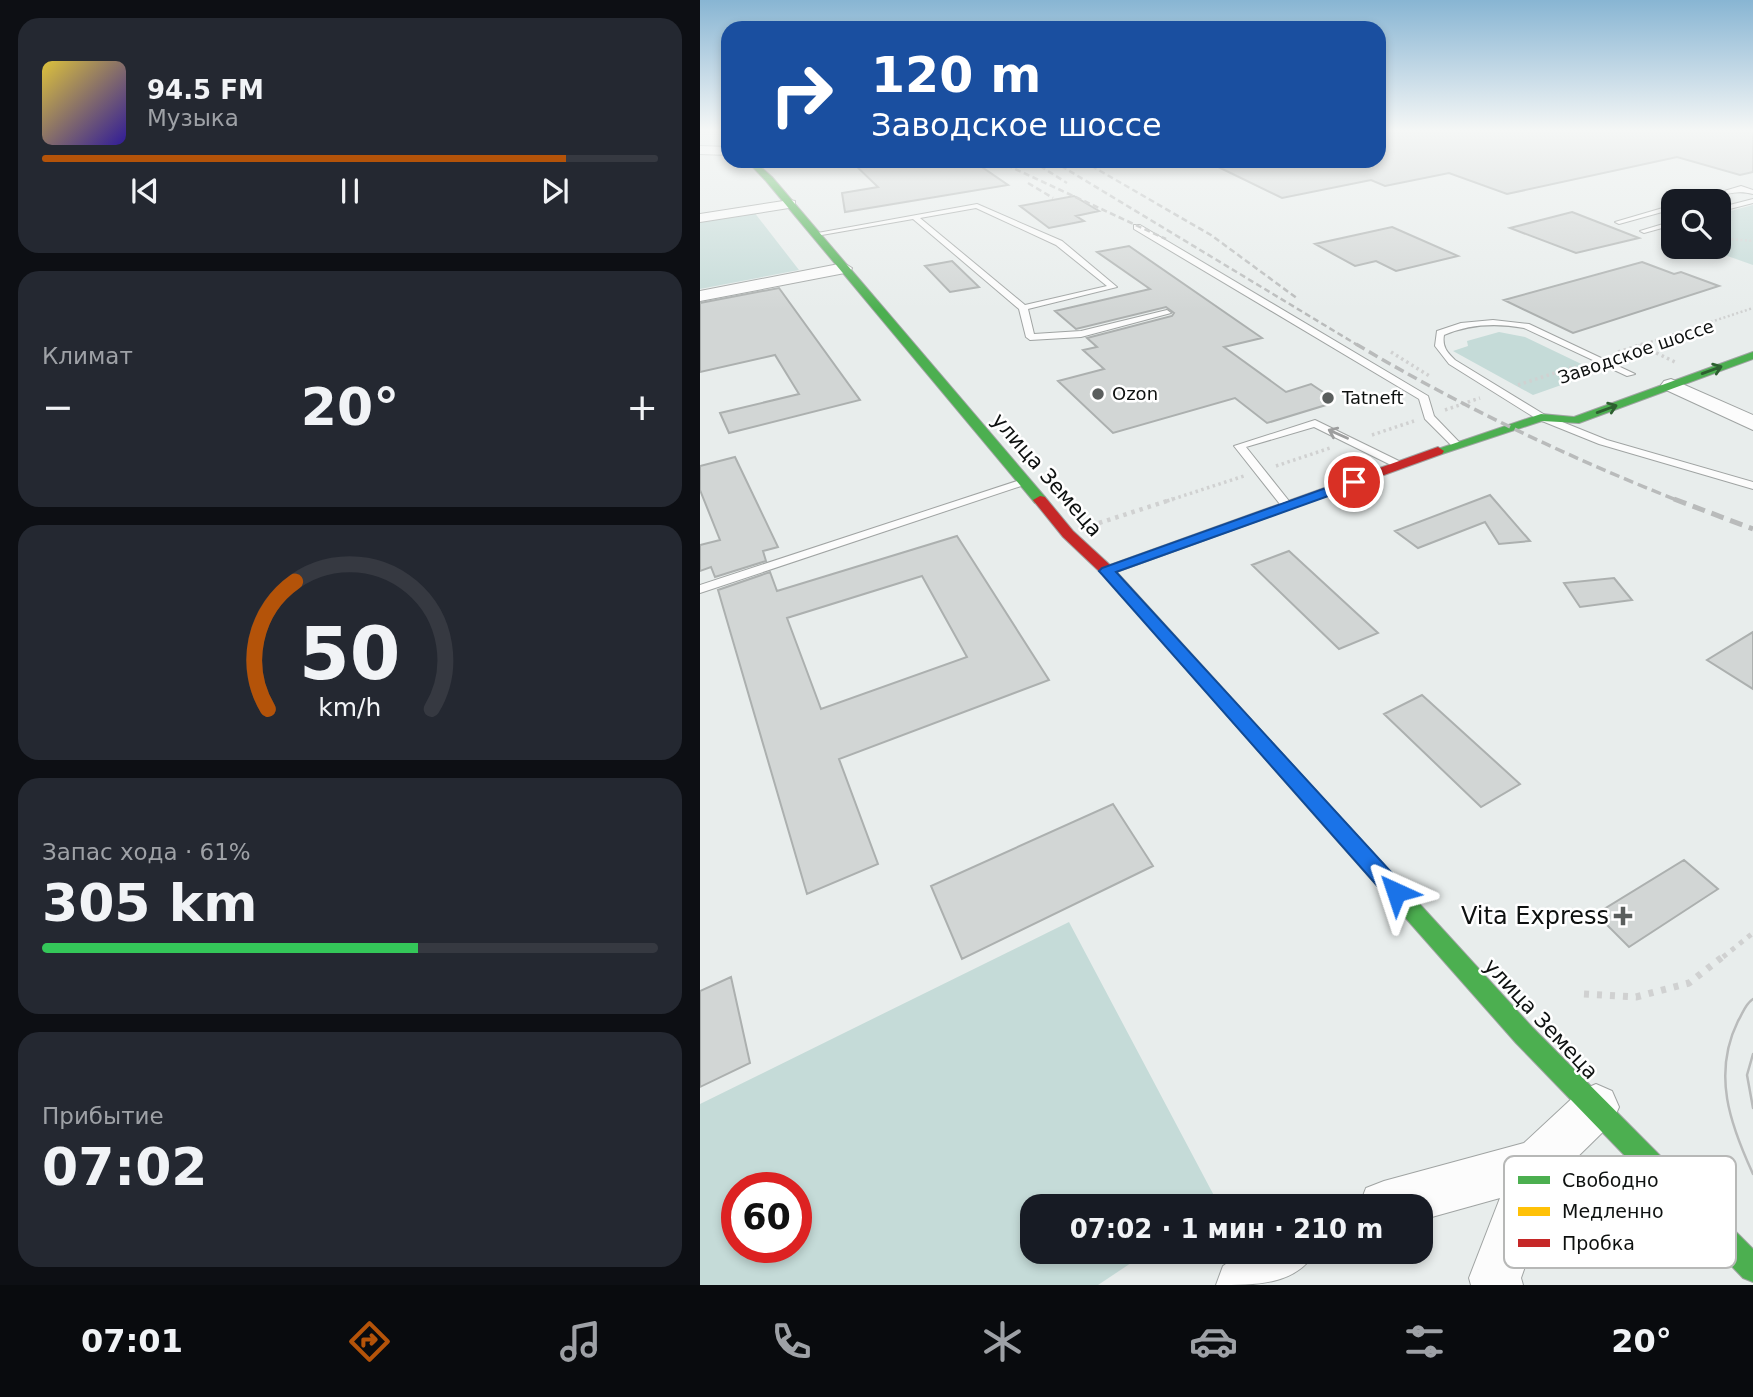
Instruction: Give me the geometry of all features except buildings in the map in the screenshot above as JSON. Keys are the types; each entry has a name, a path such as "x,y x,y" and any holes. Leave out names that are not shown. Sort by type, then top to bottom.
{"main road":[{"name":"улица Земеца","path":"777,190 1068,534 1107,571 1524,1035 1643,1156"},
{"name":"Заводское шоссе","path":"1107,571 1456,444 1541,417 1575,421 1753,355"},
{"name":"Заводское шоссе","path":"1605,383 1650,367"},
{"name":"Заводское шоссе","path":"1541,417 1543,404 1556,400"},
{"name":"улица Земеца","path":"1736,1251 1753,1268"}],"street":[{"path":"700,218 790,204"},
{"path":"700,296 844,268"},
{"path":"1671,385 1753,423"},
{"path":"1544,1156 1595,1107"},
{"path":"1427,1194 1504,1172"},
{"path":"1497,1285 1495,1278 1504,1253"},
{"path":"1242,1285 1272,1264"}],"lane":[{"path":"1731,207 1753,201"},
{"path":"816,234 977,206 1059,243 1113,287 1023,308"},
{"path":"1619,222 1661,210"},
{"path":"914,217 1023,308 1030,337 1081,334 1167,313"},
{"path":"1644,231 1661,226"},
{"path":"1137,227 1424,398 1429,416 1456,444"},
{"path":"1630,374 1526,326 1493,322 1472,323 1440,332 1437,341 1440,351 1446,356 1541,417 1603,442 1753,486"},
{"path":"1287,506 1239,446 1315,423 1398,465"},
{"path":"700,589 1023,482"}],"path":[{"path":"1731,239 1753,241"},
{"path":"1391,352 1431,377"},
{"path":"1584,994 1636,997 1689,983 1753,933"}],"shaded area":[{"path":"1753,205 1753,265 1731,257 1731,211"},
{"path":"754,212 799,270 700,289 700,220"},
{"path":"1499,332 1525,337 1598,372 1533,395 1453,351 1468,346 1467,341"},
{"path":"1069,922 1213,1194 1020,1194 1020,1264 1130,1264 1098,1285 700,1285 700,1104"}],"tram line":[{"path":"1753,999 1744,1009 1730,1041 1725,1080 1731,1118 1753,1174"},
{"path":"1753,1054 1747,1075 1753,1108"}],"railway":[{"path":"1040,190 1053,198"},
{"path":"1060,190 1166,239"},
{"path":"1101,190 1359,346"},
{"path":"1133,190 1211,235 1298,299"},
{"path":"1356,344 1514,429 1677,500"},
{"path":"1677,500 1753,529"}],"traffic: fast":[{"path":"778,190 1040,500"},
{"path":"1438,451 1541,417 1575,421 1753,355"},
{"path":"1303,789 1524,1035 1643,1156"},
{"path":"1736,1251 1753,1268"}],"traffic: slow":[{"path":"1108,571 1303,789"}],"traffic: jam":[{"path":"1108,571 1438,451"},
{"path":"1040,500 1068,534 1107,571"}],"place":[{"name":"Ozon","path":"1098,394"},
{"name":"Tatneft","path":"1328,398"},
{"name":"Vita Express","path":"1623,916"}],"route":[{"path":"1354,482 1107,571 1396,892"}]}
